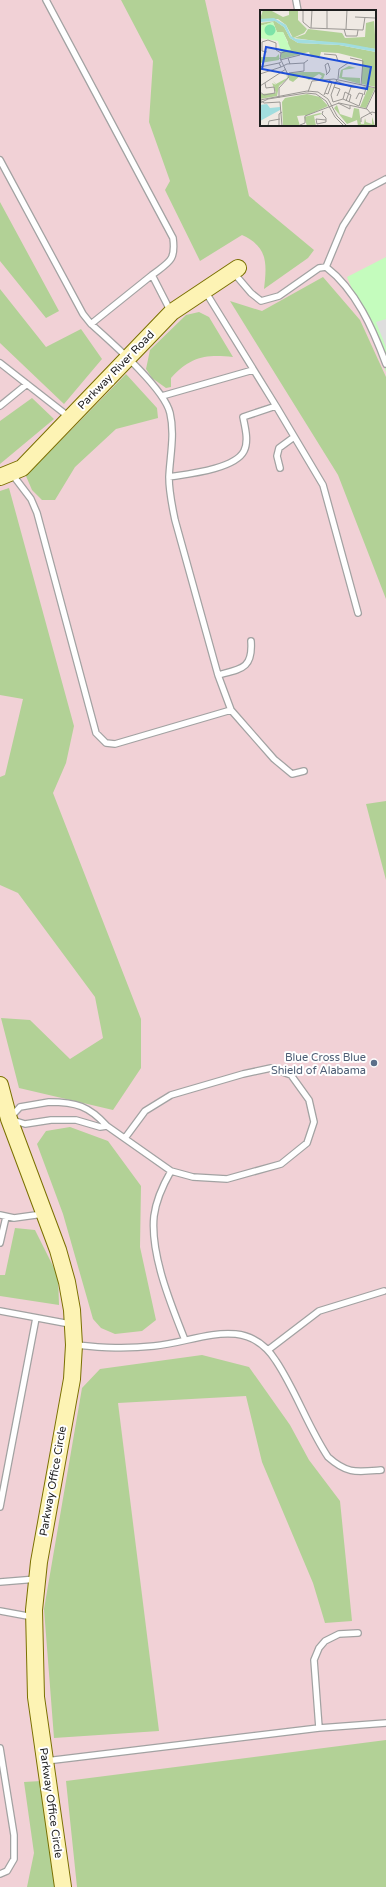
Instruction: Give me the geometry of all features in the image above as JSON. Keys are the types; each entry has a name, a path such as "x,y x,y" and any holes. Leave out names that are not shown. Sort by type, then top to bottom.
{"street":[{"name":"Parkway River Road","path":"5,474 22,468 172,312 235,270"},
{"name":"Parkway Office Circle","path":"0,1086 9,1119 58,1250 67,1282 73,1325 74,1345 72,1379 37,1580 34,1618 36,1697 63,1887"}],"lane":[{"path":"46,0 173,238 175,252 169,262 91,324"},
{"path":"296,0 298,10"},
{"path":"0,160 83,314 91,324 128,358 162,396 170,412 172,424 170,477 175,520 218,675 231,710 274,759 292,774 304,771"},
{"path":"326,268 343,226 367,189 386,179"},
{"path":"235,270 251,293 261,301 279,296 319,268 326,268 342,282 372,328 386,364"},
{"path":"152,275 172,312"},
{"path":"205,290 323,484 358,613"},
{"path":"0,363 70,418"},
{"path":"162,396 253,370"},
{"path":"0,406 27,384"},
{"path":"170,477 204,472 236,460 244,452 246,444 243,417 276,406"},
{"path":"280,468 278,456 279,448 294,437"},
{"path":"5,474 31,499 37,513 96,733 106,743 114,744 231,710"},
{"path":"218,675 242,668 248,663 252,654 251,641"},
{"path":"107,1126 100,1127 76,1120 51,1120 25,1124 9,1119 20,1107 49,1102 64,1102 80,1105 97,1115 107,1126 171,1170 193,1177 227,1179 281,1164 307,1143 314,1122 309,1100 291,1075 271,1068 242,1074 171,1095 145,1111 125,1138"},
{"path":"171,1170 161,1189 154,1216 155,1237 162,1275 185,1340"},
{"path":"0,1243 3,1216 14,1218 44,1214"},
{"path":"268,1350 319,1311 384,1291"},
{"path":"0,1311 73,1325"},
{"path":"0,1507 36,1318"},
{"path":"74,1345 112,1349 156,1346 226,1333 253,1338 268,1350 276,1361 328,1457 339,1467 348,1471 381,1470"},
{"path":"0,1582 37,1580"},
{"path":"0,1611 34,1618"},
{"path":"319,1728 314,1660 319,1648 325,1641 339,1634 358,1633"},
{"path":"45,1761 319,1728 386,1723"},
{"path":"0,1748 14,1835 14,1859 7,1871 0,1874"}],"shaded area":[{"path":"0,0 386,0 386,1887 0,1887"},
{"path":"386,319 386,347 376,322"}],"green space":[{"path":"121,0 205,0 249,196 314,250 308,258 264,289 264,257 257,245 242,235 200,261 165,190 170,181 149,122 153,61"},
{"path":"0,202 59,311 46,318 0,261"},
{"path":"386,257 386,372 347,277"},
{"path":"323,277 360,320 386,377 386,599 338,475 230,301 262,311"},
{"path":"0,289 46,347 81,329 102,359 64,404 0,343"},
{"path":"199,312 209,317 233,357 214,356 199,358 192,361 185,365 171,378 171,387 166,388 152,378 146,369 150,350 186,315"},
{"path":"126,374 157,408 158,418 116,429 75,467 55,500 42,500 32,490 26,476"},
{"path":"32,398 54,419 0,464 0,421"},
{"path":"9,488 74,726 66,763 53,793 141,1019 141,1068 113,1110 19,1088 1,1018 30,1020 70,1059 103,1038 95,997 18,893 0,885 0,777 5,775 23,699 0,695 0,491"},
{"path":"386,801 386,880 366,804"},
{"path":"70,1127 108,1141 141,1186 140,1247 156,1320 142,1331 115,1334 101,1328 93,1319 63,1214 37,1144 46,1131"},
{"path":"15,1228 35,1230 58,1276 59,1305 0,1296 0,1275 5,1275"},
{"path":"202,1355 249,1367 290,1425 309,1460 340,1501 352,1621 325,1623 313,1583 262,1462 246,1396 118,1403 159,1731 54,1738 44,1609 82,1388 100,1369"},
{"path":"386,1740 386,1887 77,1887 66,1781"},
{"path":"41,1781 55,1887 27,1887 34,1853 24,1782"}],"place":[{"name":"Blue Cross Blue Shield of Alabama","path":"374,1063"}]}
